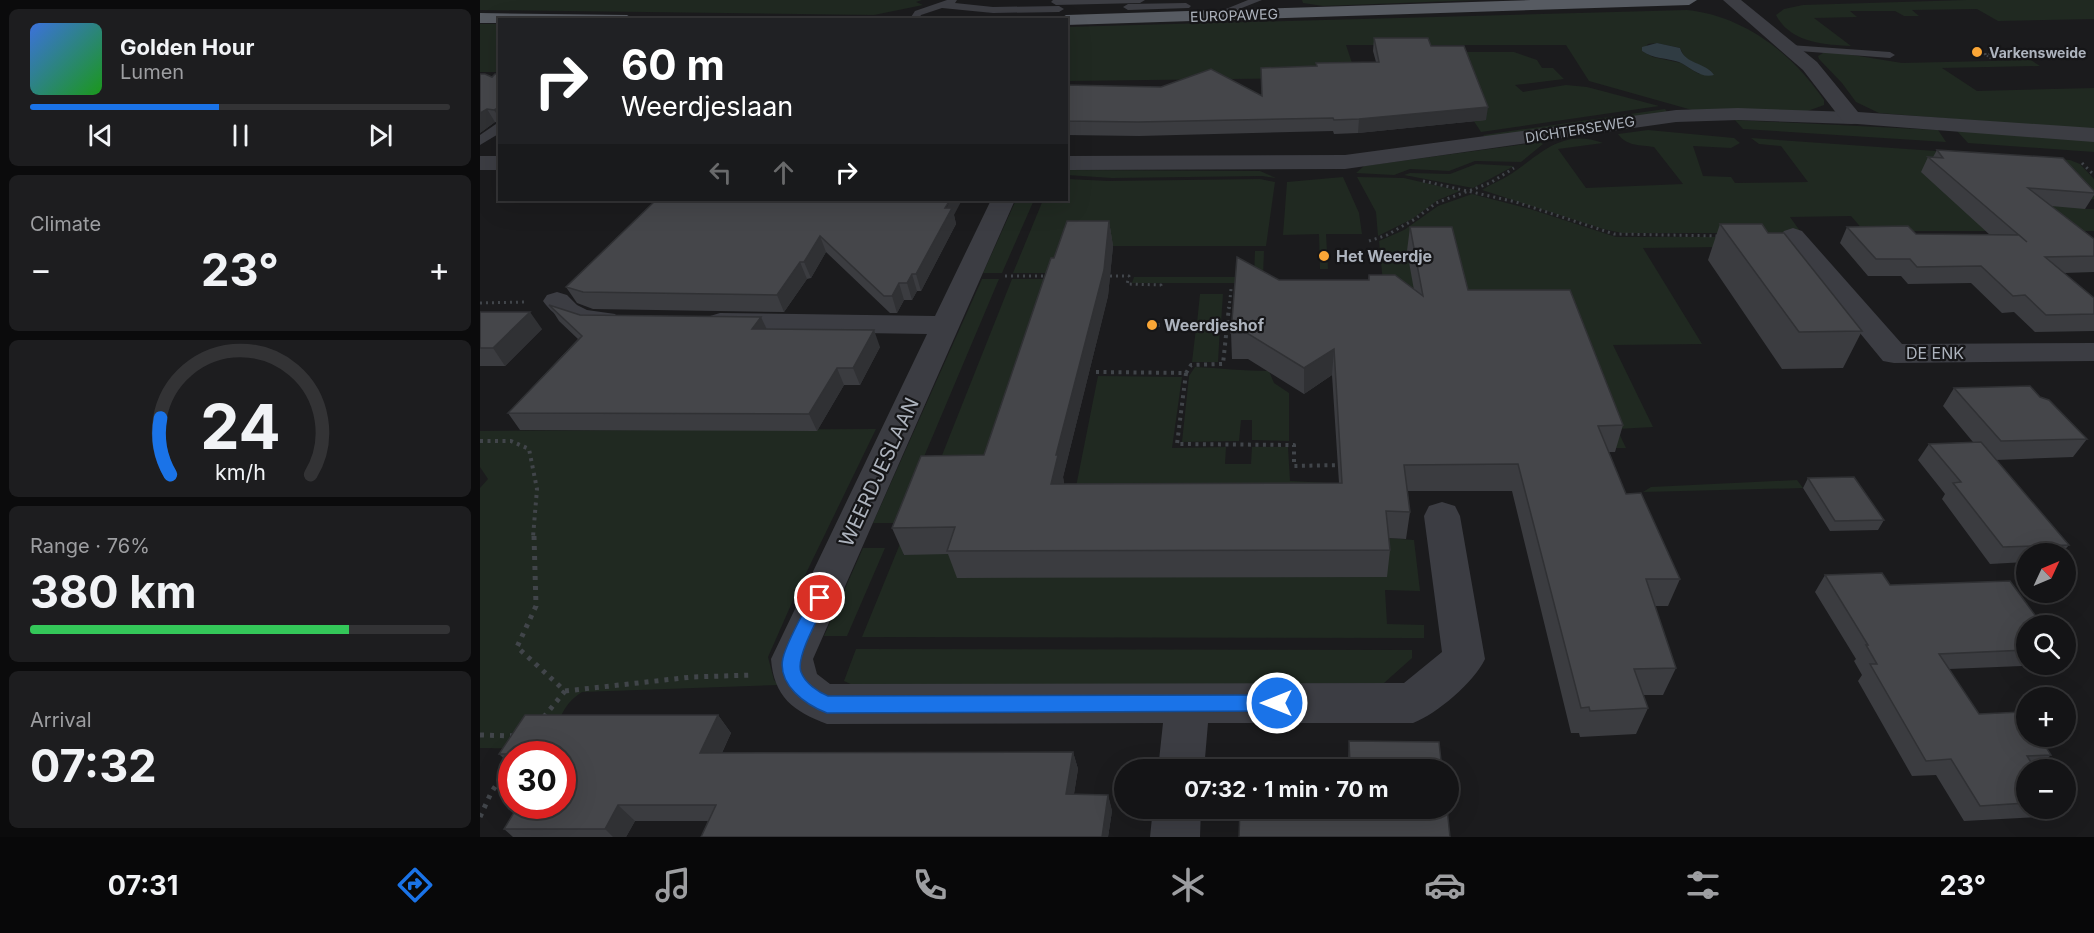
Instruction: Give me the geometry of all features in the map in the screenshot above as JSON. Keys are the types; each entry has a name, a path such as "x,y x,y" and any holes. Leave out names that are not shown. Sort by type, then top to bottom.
{"main road":[{"name":"EUROPAWEG","path":"1058,8 1212,16 1689,0"},
{"path":"480,18 498,18"}],"street":[{"path":"1731,0 1791,48 1820,77 1851,118"},
{"name":"DICHTERSEWEG","path":"1068,163 1344,162 1659,118 1738,114 1851,118 2094,135"},
{"path":"480,163 498,163"},
{"name":"WEERDJESLAAN","path":"792,659 1003,201"},
{"name":"DE ENK","path":"1794,236 1894,354 2094,352"},
{"path":"564,296 564,311 590,320 637,321"},
{"path":"697,322 946,325"},
{"path":"792,659 792,674 800,686 809,696 827,704 1413,703 1464,659 1442,516"},
{"path":"1182,759 1187,703"},
{"path":"1175,837 1176,819"}],"lane":[{"path":"914,18 918,13 955,0"},
{"path":"942,6 993,10 1058,8 1140,0"},
{"path":"1172,0 1212,16 1257,0"},
{"path":"1127,7 1186,6"},
{"path":"1791,48 1890,55"},
{"path":"480,141 498,129"}],"path":[{"path":"1978,50 1992,59"},
{"path":"1984,54 2045,53"},
{"path":"1369,241 1397,230 1436,203 1472,191 1501,177 1520,164"},
{"path":"1420,180 1472,191 1614,234 1726,236"},
{"path":"969,276 1053,276"},
{"path":"1110,276 1129,276 1128,284 1161,285 1160,289"},
{"path":"1231,289 1223,364 1191,365 1186,373 1177,444 1294,445 1294,466 1347,465"},
{"path":"480,303 564,296"},
{"path":"1149,325 1241,325"},
{"path":"1096,372 1186,373"},
{"path":"480,441 511,441 529,449 537,489 533,543 536,606 517,647 566,691"},
{"path":"535,727 566,691 692,677 749,676 792,659"},
{"path":"480,735 527,736"},
{"path":"480,818 498,782"}],"shaded area":[{"path":"480,0 922,0 916,2 923,5 874,15 480,10"},
{"path":"1302,0 1479,0 1323,6 1303,3"},
{"path":"1966,0 2094,0 2094,19 1998,21 1977,9 1912,10 1919,16 1904,16 1895,11 1850,11 1857,17 1814,18 1851,46 1830,45 1799,37 1790,32 1776,15 1784,9 1803,5"},
{"path":"1687,10 1728,20 1765,40 1797,67 1824,100 1824,105 1805,112 1692,110 1589,81 1566,45 1346,45 1352,63 1412,63 1428,52 1514,52 1537,60 1542,68 1553,68 1564,79 1515,85 1523,92 1566,85 1587,87 1659,106 1481,132 1464,106 1316,78 1068,81 1068,27","holes":["1657,43 1680,48 1685,58 1711,71 1699,74 1681,63 1653,57 1642,51 1648,44"]},
{"path":"480,24 498,24 498,72 480,72"},
{"path":"1657,43 1680,48 1686,58 1706,68 1714,75 1700,74 1679,62 1655,57 1642,51 1642,47"},
{"path":"1823,53 1840,53 1902,63 2031,60 2040,66 1942,68 1977,91 2094,88 2094,130 1879,113 1856,102 1819,59 1818,56"},
{"path":"1665,109 1667,112 1486,138 1483,135"},
{"path":"1735,120 1938,130 1946,142 1743,129"},
{"path":"1648,130 1734,138 1740,143 1731,148 1693,146 1703,176 1731,177 1735,183 1808,182 1781,146 1759,144 1751,138 1950,152 2009,231 1864,231 1851,216 1790,217 1800,231 1781,233 1622,233 1482,190 1511,174 1553,145 1576,139 1589,139 1603,143 1558,149 1586,188 1683,184 1654,147 1629,143 1618,134"},
{"path":"1957,131 2094,140 2094,152 1968,143"},
{"path":"1540,142 1543,144 1521,162 1475,161 1449,171 1410,169 1394,175 1356,173 1364,166"},
{"path":"2021,157 2070,160 2080,164 2094,179 2094,199 2079,202 2085,209 2094,209 2094,231 2065,231"},
{"path":"1476,164 1514,166 1473,188 1404,175 1410,173 1450,174"},
{"path":"1068,170 1260,171 1276,178 1262,176 1112,178 1068,175"},
{"path":"1343,177 1359,213 1362,234 1326,234 1328,269 1320,269 1319,234 1283,235 1287,182"},
{"path":"1357,177 1404,178 1460,191 1438,200 1412,219 1378,236 1376,212"},
{"path":"1068,179 1109,181 1260,179 1275,182 1266,246 1072,246 1062,273 1013,273 1043,201 1068,201"},
{"path":"1472,194 1530,209 1616,237 1784,237 1791,246 1643,248 1702,344 1613,345 1653,427 1617,429 1626,448 1613,448 1419,315 1383,283 1379,241 1404,230 1438,206"},
{"path":"1016,201 1034,201 1002,273 983,273"},
{"path":"1255,251 1264,251 1263,276 1249,283 1132,283 1134,277 1254,277"},
{"path":"982,279 999,279 896,523 873,523"},
{"path":"1012,279 1075,279 991,483 931,483"},
{"path":"1200,294 1223,294 1221,323 1197,323"},
{"path":"1220,327 1218,362 1192,362 1196,328"},
{"path":"1195,367 1269,371 1274,383 1289,393 1289,441 1252,440 1252,420 1241,420 1239,441 1182,442 1189,376"},
{"path":"1098,376 1182,377 1172,448 1226,447 1225,464 1251,464 1252,447 1288,447 1290,481 1328,483 1331,504 1072,507"},
{"path":"876,429 768,657 774,680 779,685 582,692 569,703 553,730 542,741 498,741 498,748 480,748 480,488 488,479 480,467 480,431"},
{"path":"1797,480 1803,488 1643,492 1651,487"},
{"path":"1381,522 1388,538 1414,540 1420,591 1385,590 1387,624 1424,625 1424,638 862,637 904,534 911,534 903,555"},
{"path":"863,548 885,548 847,636 824,636"},
{"path":"856,649 1412,650 1412,658 1384,683 857,687 844,681"}],"building":[{"path":"1374,38 1428,38 1431,46 1464,46 1488,107 1334,120 1333,118 1068,121 1068,85 1161,87 1211,69 1262,96 1261,68 1317,66 1316,63 1379,62"},
{"path":"480,74 492,77 498,74 498,108 487,109 480,113"},
{"path":"1937,150 2063,158 2094,193 2028,188 2094,239 2094,256 2045,257 2094,298 2094,314 2046,315 2025,295 2013,296 1981,266 1917,267 1910,259 1876,259 1847,227 1908,226 1916,234 2019,235 1928,157 1943,158"},
{"path":"655,201 949,201 945,208 952,208 916,274 912,274 907,283 899,283 892,296 884,296 820,236 804,262 800,262 777,295 583,292 566,287"},
{"path":"1067,221 1109,221 1104,270 1056,455 1058,455 1051,484 1342,483 1334,349 1304,368 1247,333 1231,333 1237,257 1279,280 1369,280 1369,275 1395,275 1423,296 1410,227 1452,227 1468,290 1570,290 1623,425 1598,426 1626,494 1641,493 1680,579 1646,579 1676,668 1634,669 1648,708 1590,711 1589,707 1581,708 1518,464 1404,465 1410,512 1386,511 1390,550 947,551 955,527 892,528 921,456 984,455 1051,258 1054,258"},
{"path":"1720,224 1762,224 1768,233 1784,233 1862,331 1799,332"},
{"path":"549,305 580,315 761,317 752,329 874,330 853,368 837,368 809,414 508,413 582,336"},
{"path":"480,312 530,312 493,348 480,348"},
{"path":"2030,386 2040,397 2049,400 2087,439 2001,441 1954,388"},
{"path":"1981,442 2067,543 2016,543 2016,547 2003,547 1953,483 1961,482 1929,444"},
{"path":"1854,477 1884,520 1835,521 1808,478"},
{"path":"1882,573 1890,585 2010,581 2016,589 2016,603 2026,603 2035,615 2016,615 2016,650 1939,654 1979,714 2016,712 2016,747 2046,747 2051,755 2016,759 2016,804 1980,806 1951,759 1926,761 1870,664 1877,664 1866,645 1868,645 1825,575"},
{"path":"525,715 718,715 700,753 1073,752 1066,794 1108,795 1102,837 701,837 716,805 618,805 605,829 504,829 510,819 576,819 576,741 508,741"},
{"path":"1349,741 1439,742 1441,759 1350,759"},
{"path":"1240,819 1448,819 1450,837 1239,837"}],"place":[{"name":"Varkensweide","path":"1977,52"},
{"name":"Het Weerdje","path":"1324,256"},
{"name":"Weerdjeshof","path":"1152,325"}],"route":[{"path":"820,598 792,659 792,674 809,696 827,704 1277,703"}]}
